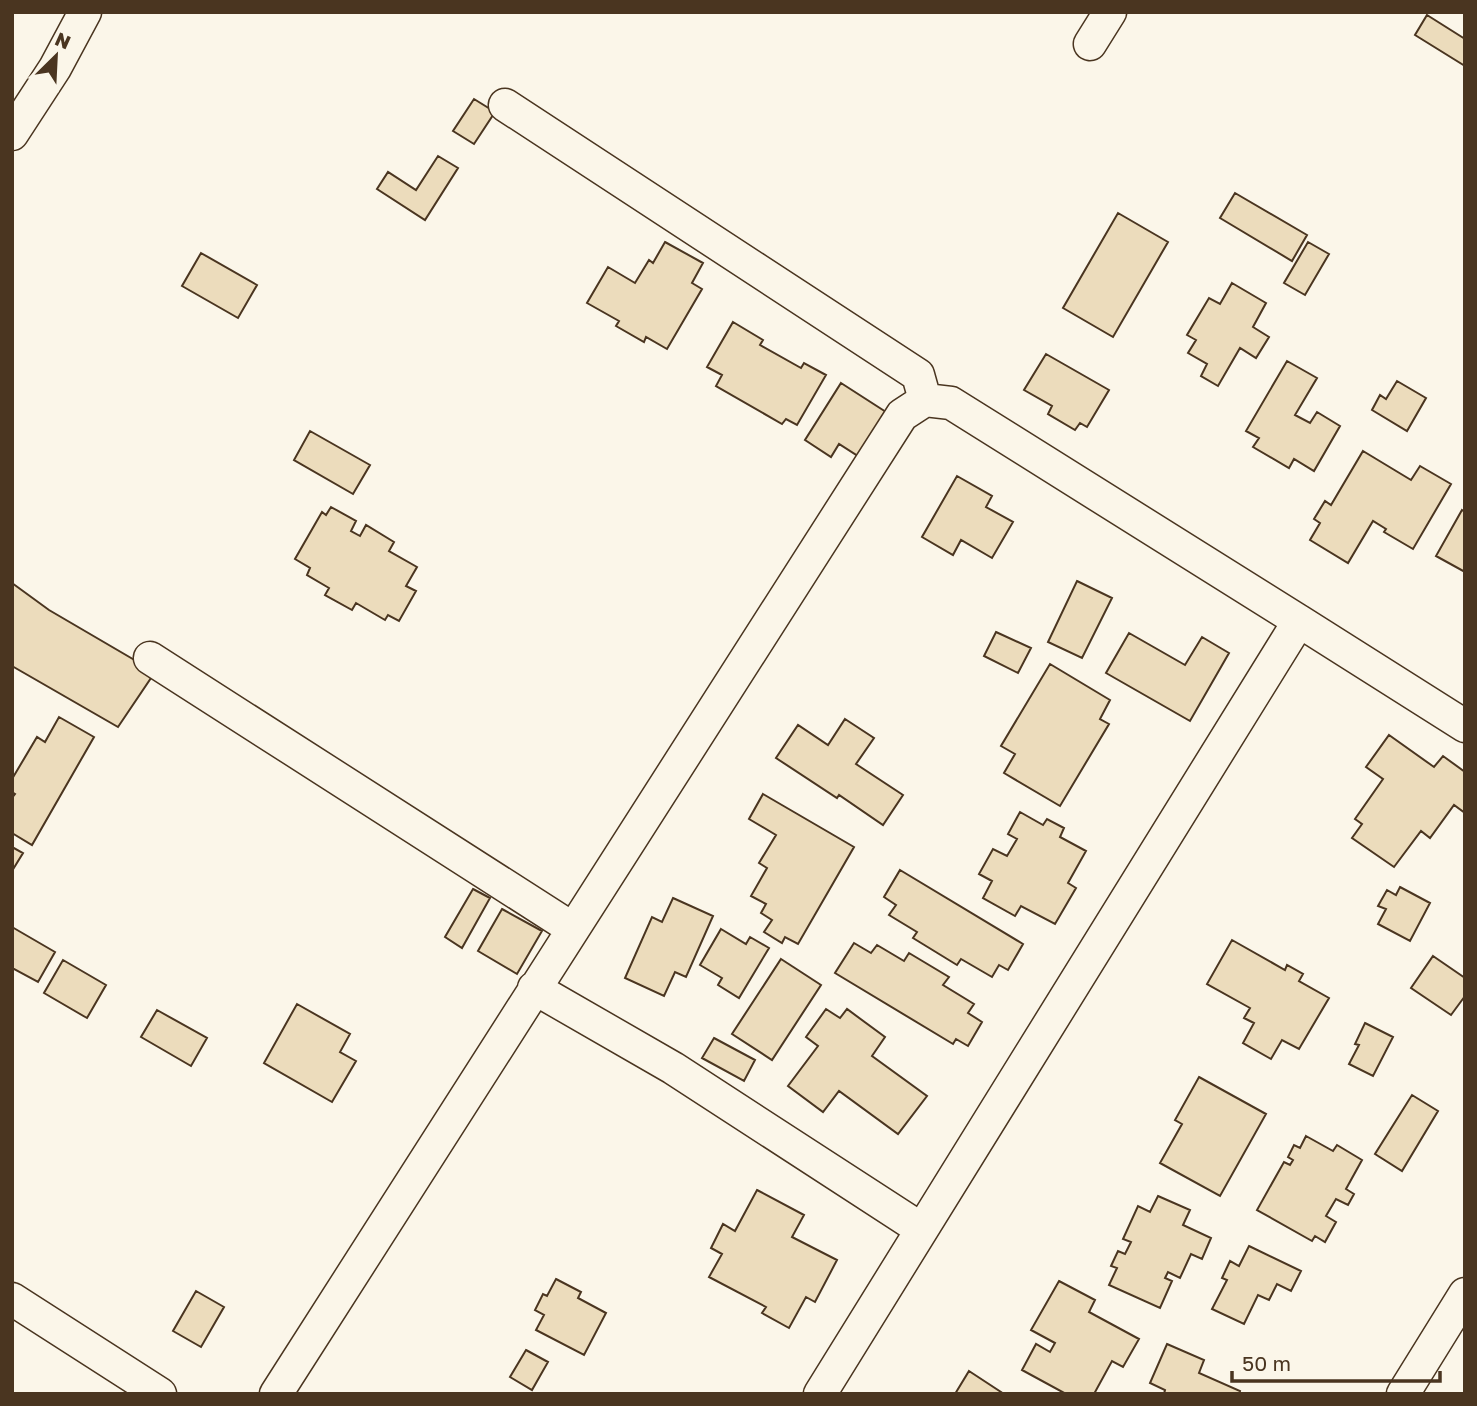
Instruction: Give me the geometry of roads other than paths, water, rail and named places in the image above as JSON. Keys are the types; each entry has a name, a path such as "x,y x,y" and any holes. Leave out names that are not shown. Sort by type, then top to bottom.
{"street":[{"path":"12,134 55,68 85,12"},
{"path":"1090,44 1110,12"},
{"path":"505,105 918,375 925,400"},
{"path":"276,1394 902,415 925,400 951,403 1465,726"},
{"path":"820,1394 1299,621"},
{"path":"150,658 573,929"},
{"path":"534,988 673,1068 921,1229"},
{"path":"1403,1394 1465,1294"},
{"path":"12,1299 160,1394"}]}
